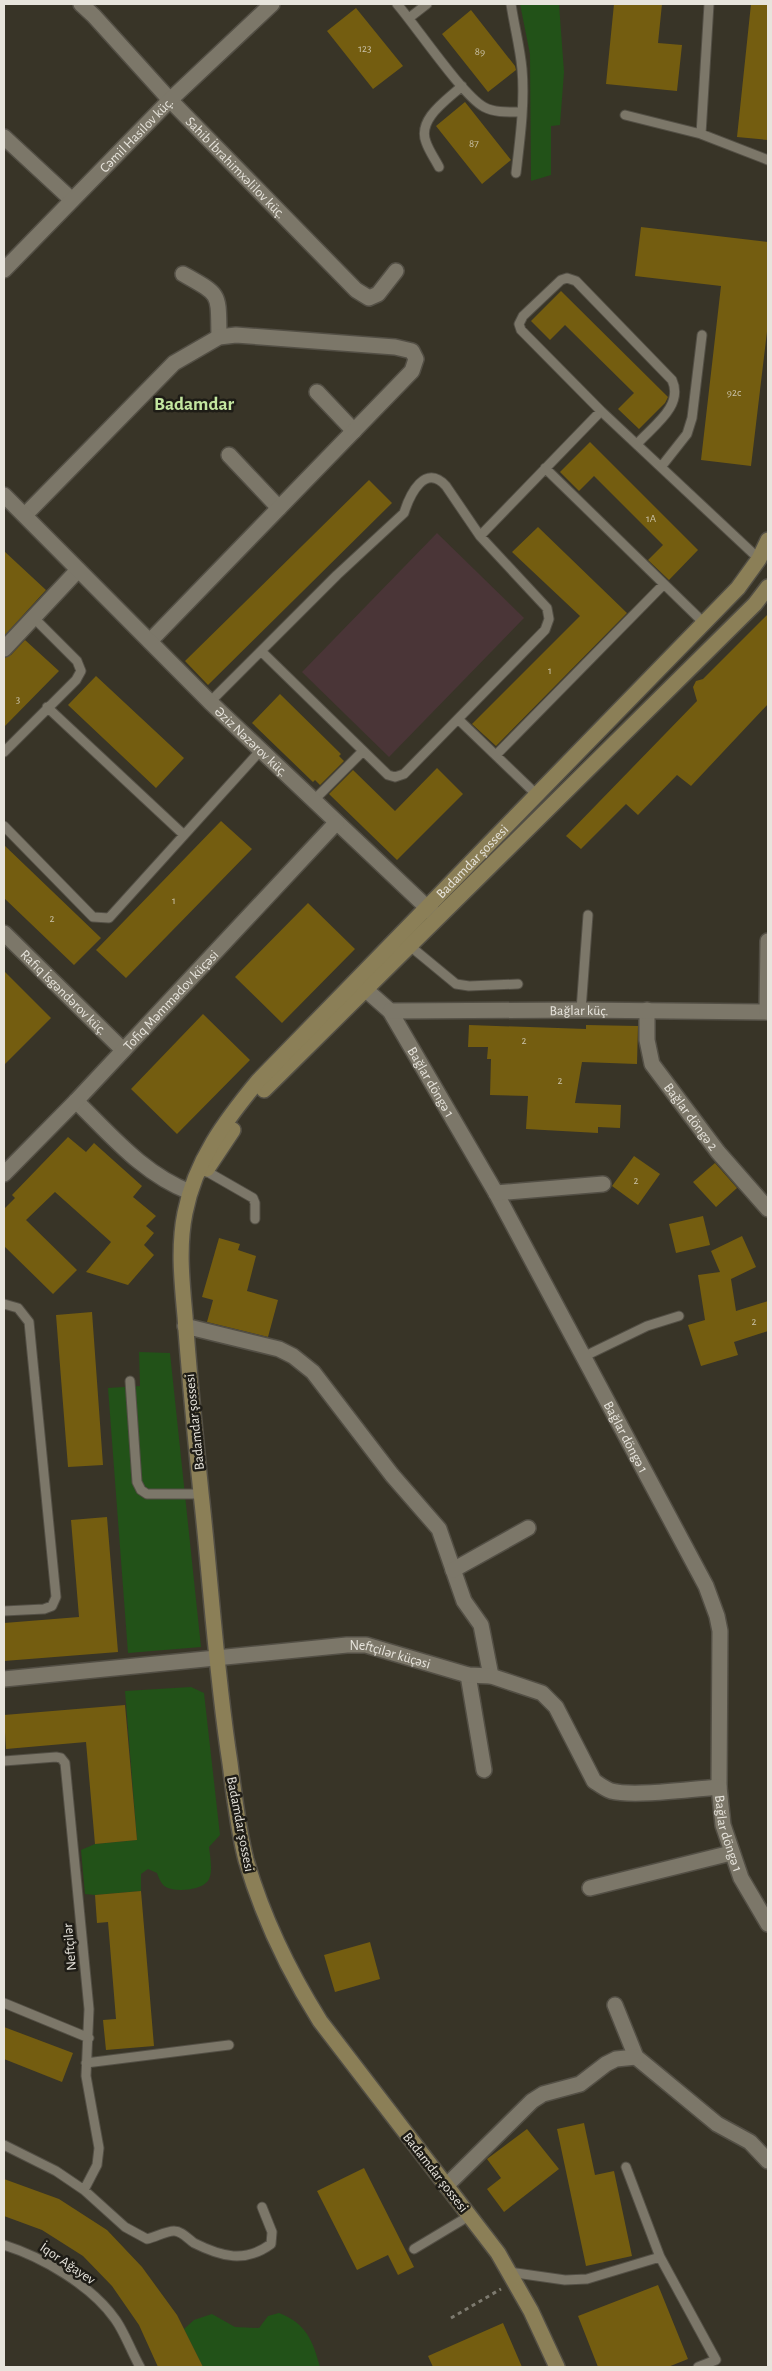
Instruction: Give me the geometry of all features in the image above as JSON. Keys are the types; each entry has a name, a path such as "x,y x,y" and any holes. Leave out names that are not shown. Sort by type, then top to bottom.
{"main road":[{"name":"Badamdar şossesi","path":"557,2367 512,2276 469,2216 320,2021 278,1949 255,1887 239,1829 223,1715 186,1326 182,1241 190,1192 199,1165 234,1110 258,1081 361,986 410,946 433,913 537,795 748,575 759,559 768,540"},
{"name":"Badamdar şossesi","path":"190,1192 206,1171 240,1118 361,986 433,913 755,604 768,587"}],"street":[{"name":"Sahib İbrahimxəlilov küç.","path":"81,4 170,100 356,290 369,298 378,294 396,271"},
{"name":"Cəmil Hasilov küç.","path":"4,270 170,100 272,4"},
{"path":"4,137 72,200"},
{"path":"183,274 210,290 218,299 219,337"},
{"path":"25,515 174,363 219,337 245,336 395,347 412,351 416,359 412,371 150,641"},
{"path":"317,392 354,431"},
{"path":"229,455 280,508"},
{"name":"Əziz Nəzərov küç.","path":"4,495 210,702 433,913"},
{"path":"4,649 78,570"},
{"name":"Tofiq Məmmədov küçəsi","path":"4,1174 76,1101 336,823"},
{"name":"Rafiq İsgəndərov küç.","path":"4,933 123,1050"},
{"path":"767,1012 768,941"},
{"name":"Bağlar döngə 1","path":"361,986 390,1011 496,1193 706,1586 717,1616 720,1631 719,1787 723,1825 741,1878 768,1924"},
{"name":"Bağlar küç.","path":"390,1011 647,1010 767,1012"},
{"name":"Bağlar döngə 2","path":"647,1010 647,1040 652,1064 718,1152 768,1209"},
{"path":"76,1101 148,1170 172,1186 190,1192"},
{"path":"496,1193 604,1184"},
{"path":"186,1326 279,1349 292,1356 312,1372 386,1468 438,1529 464,1601 481,1626 491,1676"},
{"path":"453,1570 528,1528"},
{"name":"Neftçilər küçəsi","path":"4,1679 366,1645 468,1675 491,1676 542,1693 556,1708 594,1781 613,1792 719,1787"},
{"path":"468,1675 484,1770"},
{"path":"590,1888 731,1853"},
{"path":"615,2005 636,2057 717,2124 750,2142 768,2161"},
{"path":"446,2186 532,2101 543,2094 580,2084 606,2064 616,2059 636,2057"}],"lane":[{"path":"397,4 462,86 482,106 497,111 522,112"},
{"path":"409,18 427,4"},
{"path":"510,4 522,68 522,112 516,173"},
{"path":"701,134 709,4"},
{"path":"439,167 425,142 424,130 432,114 462,86"},
{"path":"625,115 701,134 768,160"},
{"path":"637,444 674,402 676,390 672,380 576,281 568,278 561,280 523,316 519,324 521,330 602,411 661,467 759,559"},
{"path":"661,467 687,434 692,418 702,335"},
{"path":"480,536 602,411"},
{"path":"545,468 704,623"},
{"path":"210,702 337,575 404,512 408,498 425,480 434,477 439,479 480,536 547,608 550,619 545,630 458,719 404,774 395,777 388,774 363,751 262,652"},
{"path":"496,755 664,584"},
{"path":"4,752 76,680 81,671 77,660 34,618"},
{"path":"47,707 184,835"},
{"path":"458,719 537,795"},
{"path":"4,826 92,917 102,920 109,918 261,750"},
{"path":"314,800 363,751"},
{"path":"581,1010 588,914"},
{"path":"410,946 456,984 469,986 518,984"},
{"path":"206,1171 253,1198 255,1218"},
{"path":"4,1304 18,1308 30,1322 56,1598 52,1606 44,1609 4,1611"},
{"path":"583,1358 647,1326 679,1316"},
{"path":"130,1381 137,1482 141,1490 147,1494 201,1494"},
{"name":"Neftçilər","path":"4,1761 56,1757 61,1758 65,1763 89,2008 86,2076 99,2148 97,2165 84,2190"},
{"path":"4,2003 89,2038"},
{"path":"86,2064 229,2045"},
{"path":"4,2145 56,2171 84,2190 125,2227 148,2239 173,2231 222,2254 243,2257 259,2253 271,2244 272,2232 262,2207"},
{"path":"626,2167 660,2257 716,2360 698,2367"},
{"path":"414,2249 469,2216"},
{"name":"İqor Ağayev","path":"4,2245 30,2254 78,2283 102,2304 116,2320 140,2367"},
{"path":"512,2276 565,2280 587,2279 660,2257"}],"path":[{"path":"451,2318 512,2276"}],"shaded area":[{"path":"437,533 524,618 389,757 302,672"}],"green space":[{"path":"520,4 559,4 564,72 560,125 551,126 551,175 531,181 530,54"},
{"path":"139,1352 170,1353 201,1647 128,1653 108,1388 140,1386"},
{"path":"191,1687 204,1693 220,1835 209,1847 211,1865 209,1879 204,1885 199,1887 183,1890 172,1889 162,1884 157,1873 148,1869 141,1874 141,1891 95,1895 85,1894 81,1850 95,1844 137,1840 125,1691"},
{"path":"279,2313 296,2322 307,2334 320,2367 203,2367 184,2329 194,2320 212,2314 235,2327 259,2328 268,2316"}],"building":[{"path":"614,4 662,4 658,43 682,45 677,91 606,84"},
{"path":"751,4 768,4 768,140 737,137"},
{"path":"356,8 403,66 373,89 327,31"},
{"path":"471,10 515,66 516,70 488,92 442,34"},
{"path":"465,102 511,160 482,184 436,126"},
{"path":"641,227 768,242 768,323 751,466 701,460 721,286 635,276"},
{"path":"561,291 668,397 665,403 639,429 618,409 634,393 565,325 550,340 531,321"},
{"path":"590,442 698,550 669,580 648,560 663,545 594,476 579,491 560,472"},
{"path":"369,480 392,503 208,685 185,661"},
{"path":"538,527 627,613 496,746 472,724 580,616 512,552"},
{"path":"4,551 46,590 4,636"},
{"path":"768,614 768,704 691,786 677,775 638,815 626,804 581,849 566,836 697,701 693,687 696,681 703,679"},
{"path":"25,640 59,671 4,727 4,658 11,655"},
{"path":"96,676 184,758 156,788 68,705"},
{"path":"280,694 341,754 339,756 344,761 320,785 315,780 313,782 252,723"},
{"path":"437,768 463,794 397,860 329,794 353,770 395,811"},
{"path":"221,821 252,849 126,978 96,950"},
{"path":"4,845 101,938 74,965 4,898"},
{"path":"308,903 355,949 282,1023 235,977"},
{"path":"4,971 51,1018 4,1065"},
{"path":"203,1014 250,1060 177,1134 131,1089"},
{"path":"469,1025 586,1029 586,1025 638,1026 637,1064 582,1062 575,1103 621,1105 620,1128 598,1127 598,1133 526,1129 528,1096 490,1095 491,1059 487,1059 488,1047 468,1047"},
{"path":"68,1137 86,1152 94,1143 142,1186 133,1197 156,1216 146,1226 154,1233 144,1245 154,1255 128,1285 86,1272 111,1242 55,1192 26,1220 77,1270 53,1294 4,1246 4,1209 15,1198 12,1195"},
{"path":"634,1156 660,1174 638,1205 612,1186"},
{"path":"715,1163 737,1188 716,1207 693,1182"},
{"path":"703,1216 710,1245 676,1253 669,1224"},
{"path":"742,1236 756,1267 731,1279 736,1311 768,1301 768,1331 734,1342 738,1355 701,1366 688,1325 705,1320 698,1275 720,1272 711,1251"},
{"path":"219,1238 240,1244 238,1250 256,1256 247,1291 278,1300 268,1337 207,1322 213,1300 202,1297"},
{"path":"92,1312 103,1465 68,1467 56,1315"},
{"path":"107,1517 118,1652 4,1661 4,1623 79,1617 71,1520"},
{"path":"125,1705 137,1840 95,1844 86,1742 6,1749 4,1715"},
{"path":"141,1891 154,2046 106,2050 103,2020 116,2019 108,1922 97,1923 95,1895"},
{"path":"370,1942 380,1979 335,1992 324,1955"},
{"path":"4,2027 73,2053 62,2082 4,2059"},
{"path":"584,2123 595,2175 614,2171 632,2256 586,2266 557,2129"},
{"path":"527,2129 559,2169 504,2212 487,2189 501,2178 487,2159"},
{"path":"364,2168 414,2267 398,2275 388,2255 357,2270 317,2191"},
{"path":"4,2179 59,2199 107,2230 142,2267 177,2315 203,2367 158,2367 139,2325 112,2286 83,2256 42,2230 4,2216"},
{"path":"658,2285 688,2359 668,2367 598,2367 578,2316"},
{"path":"503,2323 522,2367 433,2367 428,2356"}],"district":[{"name":"Badamdar","path":"194,403"}]}
